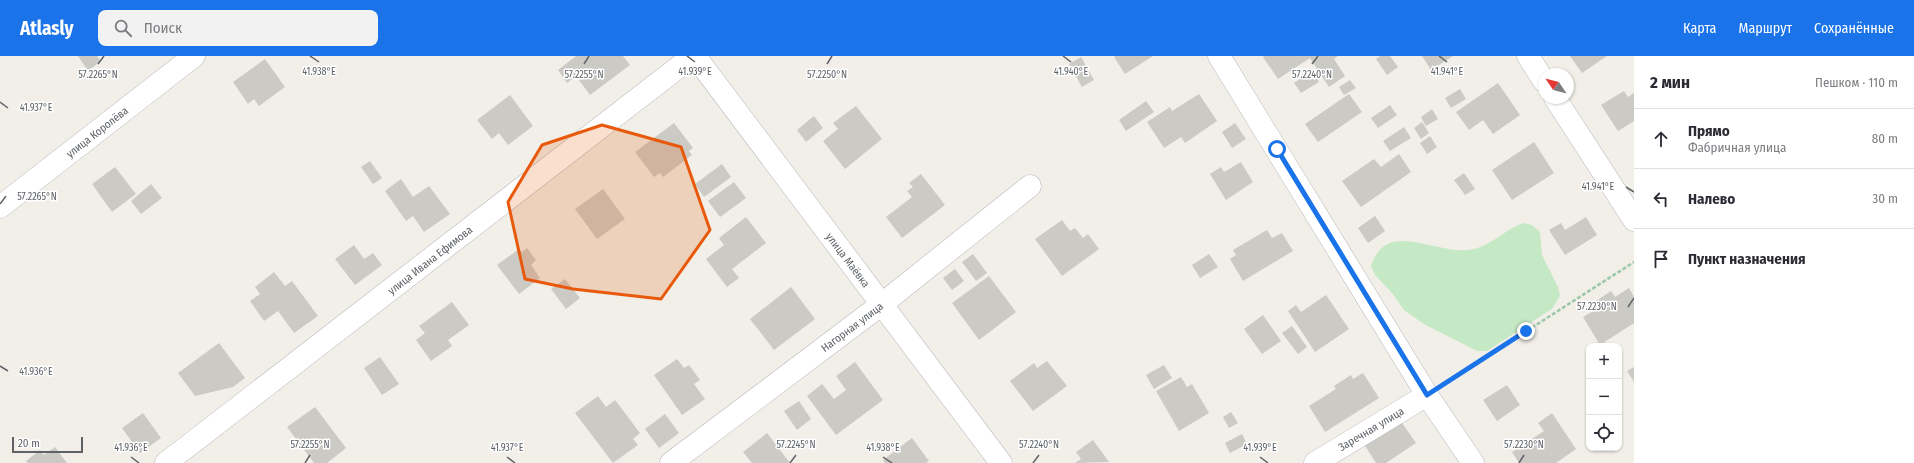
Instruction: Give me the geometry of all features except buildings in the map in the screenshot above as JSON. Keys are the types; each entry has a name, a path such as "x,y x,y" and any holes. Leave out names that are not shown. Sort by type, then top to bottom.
{"street":[{"name":"улица Королёва","path":"0,207 194,56"},
{"name":"улица Маёвка","path":"694,56 1001,463"},
{"name":"улица Ивана Ефимова","path":"166,463 694,56"},
{"path":"1219,56 1427,395 1473,463"},
{"path":"1528,56 1538,72"},
{"path":"1559,104 1634,220"},
{"name":"Нагорная улица","path":"671,463 882,304 1030,186"},
{"name":"Заречная улица","path":"1315,463 1427,395"}],"path":[{"path":"1427,395 1634,262"}],"highlighted area":[{"path":"602,125 681,147 710,230 661,299 573,289 525,279 508,202 542,145"}],"green space":[{"path":"1523,223 1532,225 1540,232 1542,255 1558,287 1560,296 1552,309 1487,351 1477,351 1424,324 1404,310 1392,293 1376,276 1371,266 1379,251 1389,244 1401,241 1460,250 1474,249 1487,244"}],"route":[{"path":"1277,149 1427,395 1526,331"}]}
